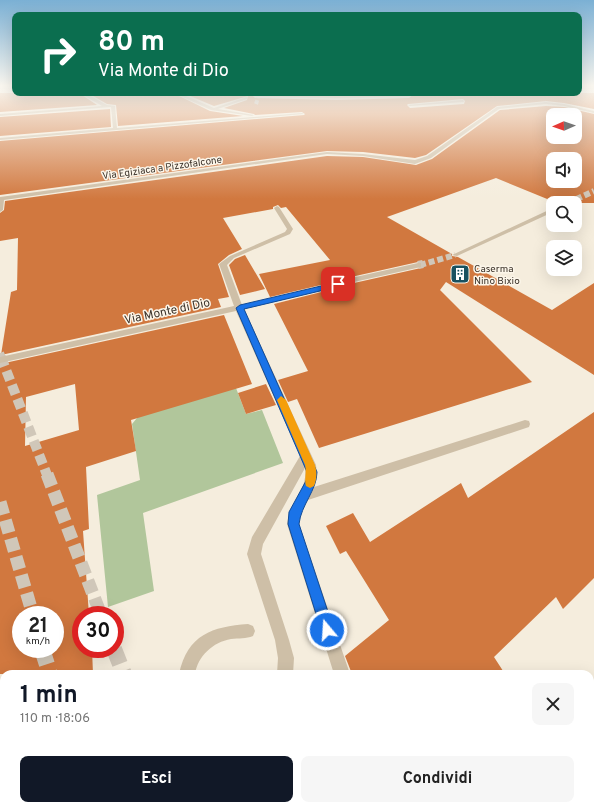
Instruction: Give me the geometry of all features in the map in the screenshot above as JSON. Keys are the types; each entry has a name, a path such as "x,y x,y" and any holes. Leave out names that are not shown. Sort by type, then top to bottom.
{"street":[{"path":"115,124 115,129"},
{"path":"0,139 180,124"},
{"name":"Via Egiziaca a Pizzofalcone","path":"1,199 327,153 415,162 430,157 476,124"},
{"path":"0,210 1,199"},
{"path":"277,208 290,229 289,231 282,237 226,260 223,264 226,276 312,472 312,480 293,518 295,533 341,670"},
{"path":"455,255 546,213"},
{"path":"354,280 418,265"},
{"name":"Via Monte di Dio","path":"0,360 240,308 338,284"},
{"path":"304,496 525,424"},
{"path":"285,670 285,652 254,554 255,548 264,531 306,456"},
{"path":"188,670 192,657 207,641 226,633 248,631"}],"green space":[{"path":"236,388 246,414 262,410 283,463 143,513 154,591 108,606 97,495 140,480 132,424 137,418 134,406"}],"building":[{"path":"0,124 111,124 111,127 0,136"},
{"path":"118,124 145,124 118,126"},
{"path":"201,124 471,124 426,155 415,158 363,152 327,151 0,195 0,141"},
{"path":"481,124 546,124 546,144 582,144 582,124 594,124 594,203 582,203 582,196 546,196 546,198 496,178 387,217 452,254 452,256 458,257 552,310 594,283 594,375 446,282 440,290 532,382 319,448 297,399 288,402 278,380 308,371 274,304 341,287 343,284 338,281 270,297 259,274 330,260 286,207 281,208 278,205 273,207 273,209 223,218 242,249 229,255 218,264 229,297 218,299 221,307 1,355 11,292 17,290 18,238 0,241 0,213 4,210 5,201 327,156 363,157 416,165 432,159","holes":["422,262 421,268 354,283 349,280 351,277"]},
{"path":"245,255 265,289 240,295 229,265 235,259"},
{"path":"224,315 252,384 131,420 136,451 86,467 89,529 83,531 88,606 72,606 72,658 92,658 93,670 0,670 0,364","holes":["75,384 79,430 25,446 26,397"]},
{"path":"266,384 276,405 246,414 238,393"},
{"path":"594,412 594,578 563,609 556,597 494,657 502,670 350,670 345,656 389,620 346,551 340,554 326,526 353,513 370,542 461,483 468,498"}],"tunnel":[{"path":"582,197 594,191"},
{"path":"420,265 455,255"},
{"path":"418,265 423,264"},
{"path":"338,284 354,280"},
{"path":"0,353 2,358"},
{"path":"1,357 47,475"},
{"path":"47,474 98,606"},
{"path":"0,502 30,606"},
{"path":"45,658 49,670"},
{"path":"118,658 122,670"}],"slow traffic":[{"path":"281,400 310,465 312,480 310,483"}],"place":[{"name":"Caserma Nino Bixio","path":"460,274"}],"route":[{"path":"327,630 293,524 295,512 312,480 312,472 240,308 338,284"}]}
